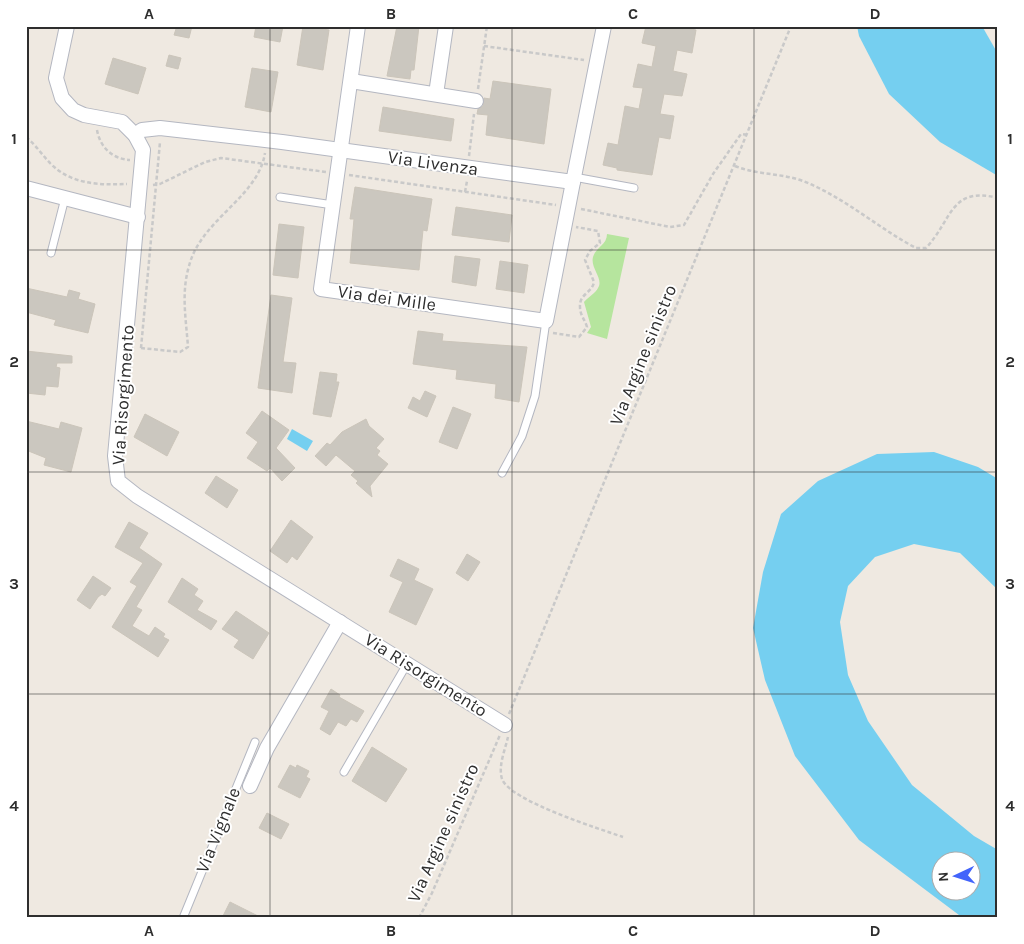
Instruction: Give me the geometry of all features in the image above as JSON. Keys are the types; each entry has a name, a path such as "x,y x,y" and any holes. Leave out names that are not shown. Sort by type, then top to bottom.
{"street":[{"path":"67,26 56,78 62,98 73,110 96,118 122,122 135,134"},
{"name":"Via dei Mille","path":"358,26 321,288 545,326"},
{"path":"436,94 446,26"},
{"path":"545,326 604,26"},
{"path":"351,81 476,101"},
{"name":"Via Livenza","path":"135,134 142,130 160,128 574,180"},
{"name":"Via Risorgimento","path":"135,134 143,150 143,161 115,456 118,481 137,496 505,725"},
{"path":"26,188 138,217"},
{"name":"Via Vignale","path":"250,786 267,748 340,622"}],"lane":[{"path":"574,180 634,188"},
{"path":"280,197 333,205"},
{"path":"51,253 65,198"},
{"path":"502,473 522,436 535,396 545,326"},
{"path":"344,772 407,664"},
{"name":"Via Vignale","path":"183,918 255,742"}],"path":[{"name":"Via Argine sinistro","path":"518,693 791,26"},
{"path":"484,46 597,62"},
{"path":"96,118 100,142 108,152 119,158 143,161"},
{"path":"669,226 684,225 727,152 741,134 748,135"},
{"path":"141,348 160,138"},
{"path":"126,346 180,352 188,347 185,294 189,264 214,223 258,177 266,149"},
{"path":"735,166 748,171 802,180 841,200 916,248 926,248 939,235 962,199 969,195 998,198"},
{"path":"545,326 579,337 587,327 579,305 582,296 592,289 594,282 585,260 590,251 600,243 601,238 598,231 565,225"},
{"path":"505,725 509,732 502,759 502,779 512,791 523,798 623,837"},
{"name":"Via Argine sinistro","path":"419,918 432,893 490,758"}],"green space":[{"path":"607,234 629,238 607,339 587,333 591,327 584,302 598,288 599,281 593,265 593,257 607,238"}],"water":[{"path":"857,26 982,26 998,54 998,176 940,142 889,94 859,36"},
{"path":"292,429 313,441 307,451 287,439"},
{"path":"934,452 978,467 998,479 998,590 960,553 914,544 875,557 848,586 840,622 848,675 868,721 912,785 974,836 998,850 998,918 963,918 942,902 982,902 982,852 932,852 932,895 859,840 795,756 765,680 753,628 763,572 781,514 818,481 877,454"}],"building":[{"path":"177,26 192,26 189,38 174,35"},
{"path":"256,26 283,26 280,42 254,37"},
{"path":"303,26 329,30 323,70 297,65"},
{"path":"397,26 419,26 414,70 411,70 410,79 387,76"},
{"path":"646,26 677,26 696,30 692,53 677,50 673,71 687,74 682,96 664,94 660,114 674,116 670,139 659,137 652,175 617,170 617,168 603,165 608,143 618,145 625,106 639,109 643,88 633,87 638,64 652,67 656,46 642,43"},
{"path":"169,55 181,58 178,69 166,66"},
{"path":"113,58 146,68 138,94 105,84"},
{"path":"252,68 278,72 271,112 245,107"},
{"path":"493,81 551,89 544,144 486,135 488,115 477,114 478,109 483,106 484,98 490,99"},
{"path":"383,107 454,119 451,141 379,131"},
{"path":"355,187 432,199 427,231 423,230 419,270 350,263 354,219 350,219"},
{"path":"456,207 512,215 509,242 452,235"},
{"path":"279,224 304,227 298,278 273,275"},
{"path":"455,256 480,259 476,286 452,282"},
{"path":"500,261 528,265 524,293 496,289"},
{"path":"26,288 67,297 69,290 80,293 78,299 95,304 88,333 54,325 56,320 26,312"},
{"path":"271,295 292,298 283,362 296,363 292,393 258,388"},
{"path":"418,331 443,334 442,341 527,347 519,402 495,398 496,384 456,379 457,370 413,364"},
{"path":"26,351 72,356 72,363 57,363 56,367 60,368 58,387 46,386 45,395 26,393"},
{"path":"320,372 337,374 336,382 339,382 331,417 313,414"},
{"path":"425,391 436,396 427,417 408,408 413,397 420,401"},
{"path":"453,407 471,414 457,449 439,442"},
{"path":"262,411 289,430 276,448 295,468 282,481 270,468 267,471 247,458 258,442 246,433"},
{"path":"145,414 179,432 167,456 134,437"},
{"path":"366,419 369,426 384,439 376,448 380,451 377,455 388,464 370,486 372,497 356,483 358,481 351,475 355,471 336,455 326,466 315,456 327,443 330,445 342,432"},
{"path":"26,421 59,429 61,422 82,428 71,472 44,465 46,458 26,450"},
{"path":"216,476 238,490 227,508 205,493"},
{"path":"291,520 313,537 297,560 292,556 287,563 270,551"},
{"path":"129,522 148,533 139,548 162,564 136,607 142,610 132,626 149,636 155,627 165,634 163,637 169,640 158,657 112,627 137,586 130,582 143,563 115,547"},
{"path":"467,554 480,562 468,581 456,573"},
{"path":"398,559 419,569 414,580 433,589 416,625 389,612 403,582 390,576"},
{"path":"93,576 111,588 105,596 102,594 98,597 90,609 77,600"},
{"path":"182,578 198,589 194,595 203,601 197,610 217,621 211,630 168,602"},
{"path":"236,611 269,633 253,659 234,647 239,640 222,629"},
{"path":"331,689 340,695 339,697 364,711 357,722 351,719 346,726 338,722 330,735 320,729 329,711 321,707"},
{"path":"372,747 407,769 386,802 352,781"},
{"path":"290,765 296,768 297,765 309,771 306,777 310,779 300,798 278,787"},
{"path":"267,813 289,824 281,839 259,828"},
{"path":"230,902 262,918 222,918"}]}
